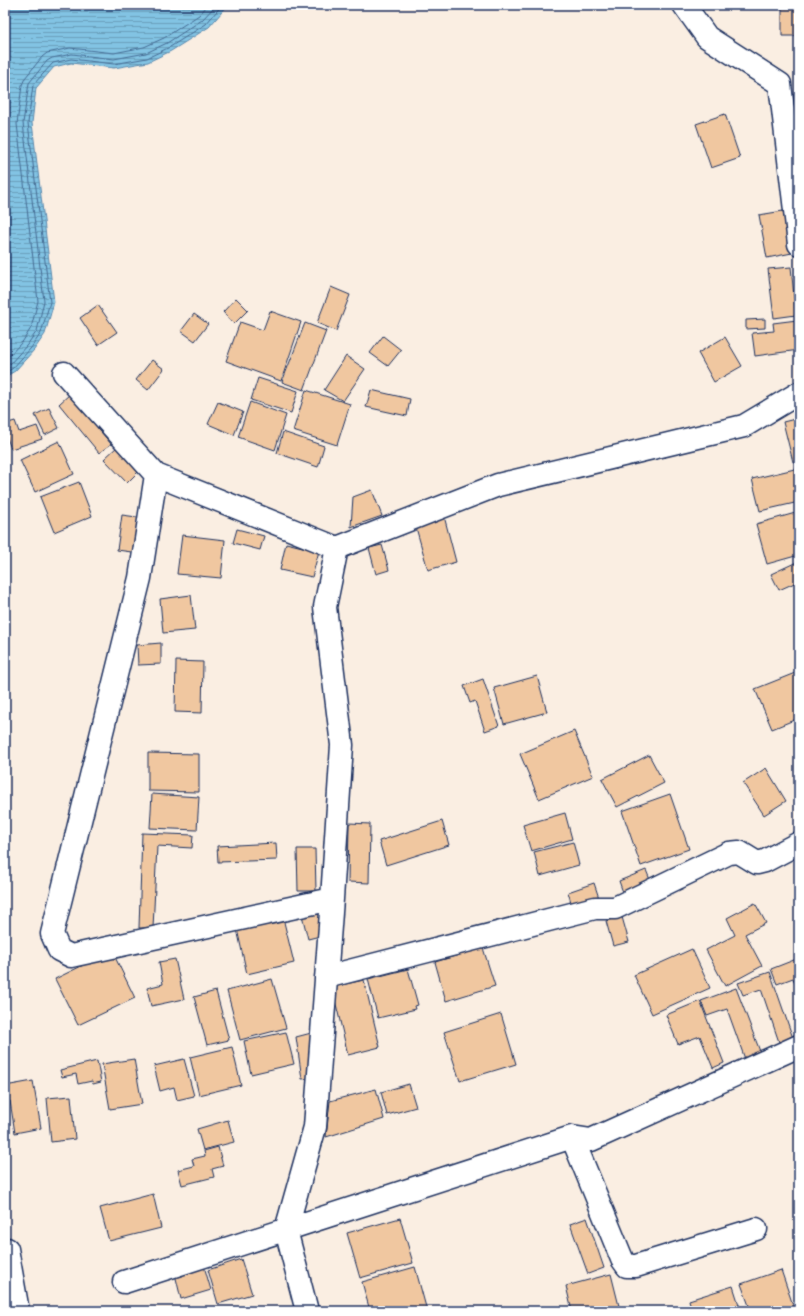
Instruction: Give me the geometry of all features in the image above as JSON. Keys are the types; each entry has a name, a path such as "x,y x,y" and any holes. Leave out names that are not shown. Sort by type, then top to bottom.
{"street":[{"path":"684,5 708,37 780,84 799,244"},
{"path":"64,373 156,475 337,548 498,485 744,426 799,393"},
{"path":"156,475 140,578 52,934 59,950 71,956 332,899"},
{"path":"307,1311 286,1230 315,1127 342,745 325,607 337,548"},
{"path":"326,977 594,908 616,908 729,853 739,852 757,863 765,861 799,844"},
{"path":"124,1282 572,1137 591,1140 799,1046"},
{"path":"572,1137 622,1259 627,1266 636,1266 756,1229"},
{"path":"7,1249 18,1311"}],"water":[{"path":"5,5 228,5 209,27 171,51 148,62 114,68 71,63 54,67 36,88 32,123 54,302 45,334 34,350 15,371 5,377"}],"building":[{"path":"782,5 799,5 799,36 782,36"},
{"path":"725,114 740,158 711,168 696,124"},
{"path":"783,211 792,253 767,258 759,215"},
{"path":"791,267 796,315 774,318 768,269"},
{"path":"331,287 350,295 336,331 317,323"},
{"path":"236,298 248,310 234,324 223,312"},
{"path":"98,305 117,332 98,345 80,318"},
{"path":"270,311 301,322 281,381 226,361 240,322 263,330"},
{"path":"194,314 208,324 195,341 181,331"},
{"path":"765,319 765,328 746,329 746,320"},
{"path":"797,320 799,350 755,356 752,333 774,331 773,323"},
{"path":"305,323 326,331 304,390 282,382"},
{"path":"383,336 401,350 388,366 370,353"},
{"path":"725,337 742,366 714,382 698,353"},
{"path":"346,356 365,369 343,401 324,390"},
{"path":"152,360 164,369 148,390 136,380"},
{"path":"258,378 298,391 291,413 251,400"},
{"path":"306,390 350,404 337,445 293,431"},
{"path":"371,390 410,399 407,416 366,407"},
{"path":"70,394 111,444 99,453 59,404"},
{"path":"218,402 243,412 234,435 208,424"},
{"path":"250,402 286,415 275,450 238,437"},
{"path":"49,408 59,428 45,435 35,415"},
{"path":"799,418 799,460 793,462 783,422"},
{"path":"15,421 19,432 37,426 42,439 11,449 5,432 5,424"},
{"path":"283,432 324,446 318,467 277,453"},
{"path":"59,441 74,474 35,492 20,460"},
{"path":"118,446 141,469 127,483 104,459"},
{"path":"799,468 799,502 760,511 752,479"},
{"path":"79,482 92,516 54,532 40,497"},
{"path":"372,490 382,516 351,527 353,497"},
{"path":"799,512 799,555 767,564 756,524"},
{"path":"122,515 144,518 139,553 117,550"},
{"path":"444,516 456,562 428,570 415,524"},
{"path":"237,529 264,536 260,550 233,543"},
{"path":"182,535 225,540 221,578 177,574"},
{"path":"286,543 319,551 312,577 280,570"},
{"path":"382,545 389,570 376,574 369,548"},
{"path":"799,561 799,581 779,590 771,574"},
{"path":"191,595 195,630 163,633 160,599"},
{"path":"161,643 161,664 138,665 137,645"},
{"path":"176,661 203,662 202,713 175,712"},
{"path":"795,673 799,682 799,718 772,729 755,689"},
{"path":"537,676 547,712 504,724 494,688"},
{"path":"483,679 499,726 485,731 475,701 470,703 464,686"},
{"path":"574,731 593,776 539,799 520,754"},
{"path":"148,753 199,754 199,792 148,791"},
{"path":"649,755 664,783 617,807 602,779"},
{"path":"766,768 786,801 764,815 743,783"},
{"path":"152,794 199,797 197,830 150,828"},
{"path":"670,794 689,849 641,866 622,811"},
{"path":"565,813 572,839 531,851 523,825"},
{"path":"442,821 449,845 386,865 379,841"},
{"path":"349,823 370,824 369,883 348,882"},
{"path":"142,833 193,835 192,848 157,846 153,928 139,928"},
{"path":"573,842 579,865 540,876 534,852"},
{"path":"276,843 277,860 218,862 217,846"},
{"path":"297,849 315,849 316,891 298,891"},
{"path":"646,870 653,887 625,898 619,881"},
{"path":"594,883 600,901 573,909 568,892"},
{"path":"755,903 766,923 745,934 762,966 725,986 706,950 735,935 727,918"},
{"path":"325,911 324,935 308,939 302,915"},
{"path":"622,917 629,942 613,946 606,921"},
{"path":"283,918 294,963 247,974 237,929"},
{"path":"483,948 495,986 446,1001 435,962"},
{"path":"692,949 710,988 652,1014 634,975"},
{"path":"112,951 135,998 78,1025 55,979"},
{"path":"799,958 799,994 793,978 777,984 771,969"},
{"path":"175,959 184,999 151,1006 147,988 163,984 159,962"},
{"path":"408,969 418,1005 415,1006 416,1009 378,1018 368,979"},
{"path":"770,972 794,1041 780,1045 761,989 743,995 738,983"},
{"path":"272,979 286,1028 240,1040 227,991"},
{"path":"364,980 380,1047 348,1055 332,987"},
{"path":"736,988 761,1054 745,1059 727,1009 707,1016 701,1001"},
{"path":"216,991 229,1040 207,1045 194,997"},
{"path":"700,1001 724,1063 713,1068 700,1036 678,1044 666,1015"},
{"path":"501,1014 516,1064 460,1081 444,1032"},
{"path":"319,1031 314,1078 302,1079 296,1037"},
{"path":"286,1032 294,1064 251,1074 244,1041"},
{"path":"232,1047 241,1085 199,1095 190,1057"},
{"path":"134,1059 142,1104 110,1109 102,1064"},
{"path":"184,1059 194,1096 177,1100 174,1087 160,1091 154,1066"},
{"path":"97,1061 101,1082 93,1084 92,1081 78,1084 76,1074 62,1077 60,1070"},
{"path":"33,1081 41,1128 15,1133 10,1101 5,1102 5,1086"},
{"path":"409,1084 416,1107 387,1115 381,1092"},
{"path":"376,1089 384,1119 326,1137 330,1101"},
{"path":"71,1096 75,1139 51,1142 47,1098"},
{"path":"228,1120 234,1142 203,1150 197,1129"},
{"path":"218,1147 223,1166 212,1169 214,1177 182,1185 178,1170 194,1166 192,1159 205,1156 204,1151"},
{"path":"153,1194 161,1228 109,1241 100,1208"},
{"path":"400,1218 413,1263 360,1278 347,1233"},
{"path":"587,1218 604,1268 588,1274 570,1224"},
{"path":"241,1259 252,1294 218,1304 208,1270"},
{"path":"204,1266 211,1290 181,1299 175,1274"},
{"path":"415,1267 427,1311 370,1311 362,1282"},
{"path":"781,1270 795,1311 751,1311 741,1284"},
{"path":"611,1274 620,1310 572,1311 566,1286"},
{"path":"733,1286 741,1311 692,1311 689,1300"}]}
